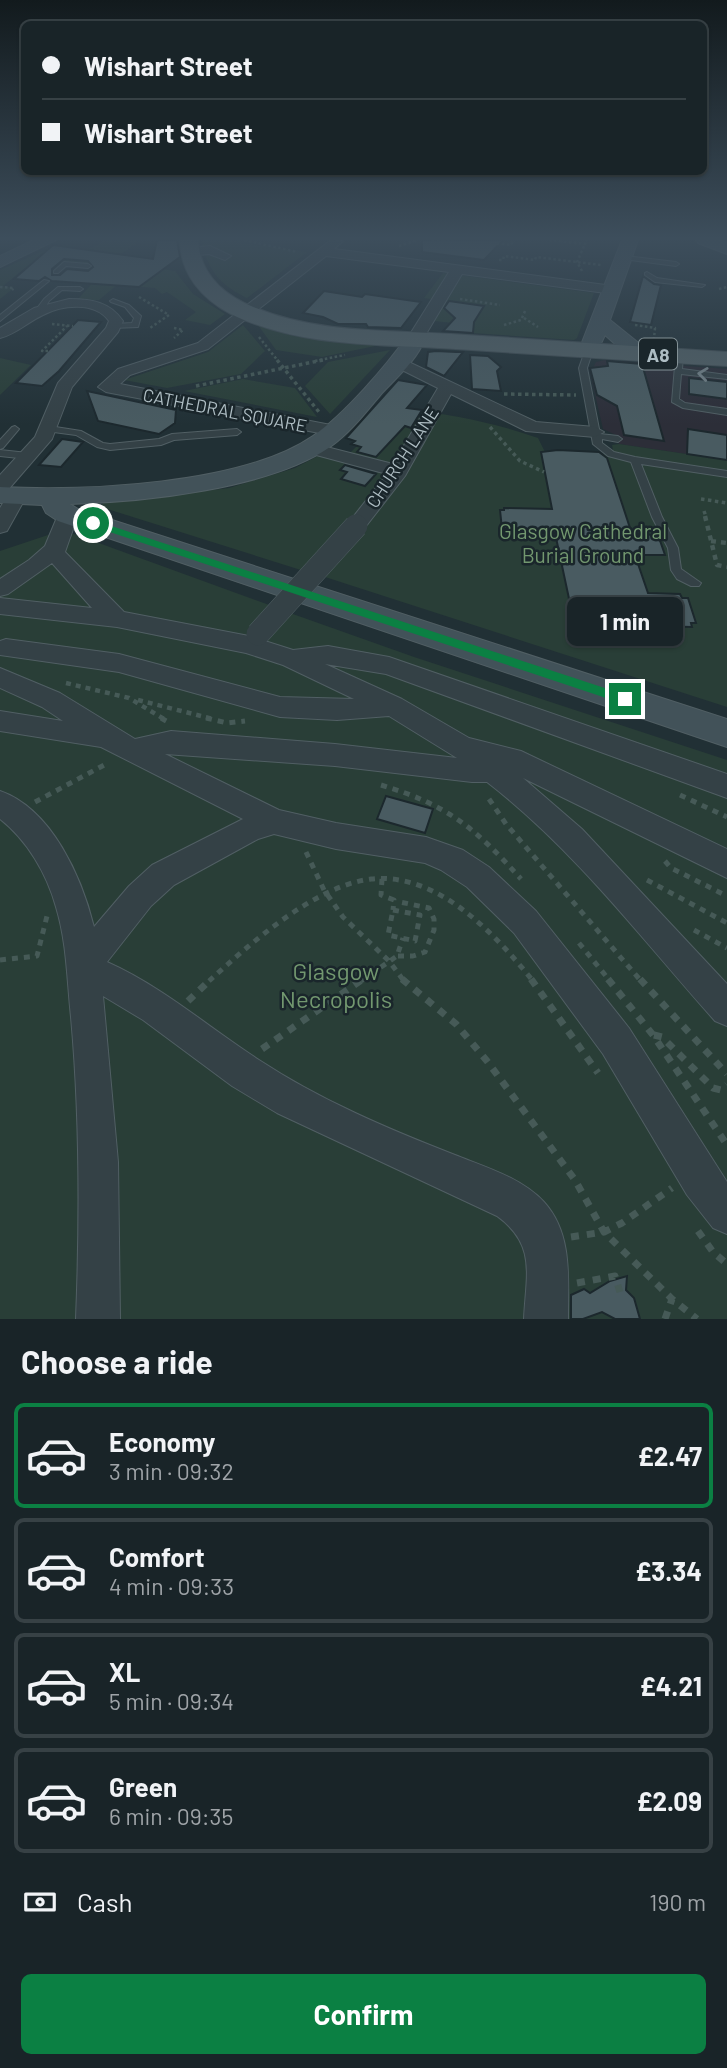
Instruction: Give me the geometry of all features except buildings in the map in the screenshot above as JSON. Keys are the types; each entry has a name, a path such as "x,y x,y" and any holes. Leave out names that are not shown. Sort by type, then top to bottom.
{"main road":[{"name":"A8","path":"226,302 246,312 286,325 324,332 641,353 679,363 727,359"}],"street":[{"name":"CATHEDRAL SQUARE","path":"260,302 203,346 124,372 111,387 335,431"},
{"path":"60,505 127,491 205,481 253,471 311,448 335,431 398,362 438,302"},
{"path":"589,350 608,302"},
{"path":"0,334 39,311 69,304 94,306 113,315 116,321 115,327 64,386 49,429 5,493 0,527"},
{"path":"600,323 641,353"},
{"path":"398,362 532,428 596,434"},
{"name":"CHURCH LANE","path":"253,640 356,526 398,471 447,387"},
{"path":"567,431 573,453"},
{"path":"311,448 398,471"},
{"path":"5,493 60,505 727,733"},
{"path":"60,505 54,549 61,563 117,619"},
{"path":"0,589 37,565 54,549"},
{"path":"0,606 117,619 253,640 393,706 462,747 487,771 539,807 571,838 727,1009"},
{"path":"6,648 119,663 280,707 338,710 393,706"},
{"path":"292,659 328,655 389,666 727,786"},
{"path":"0,677 51,700 123,745 274,821 336,836 426,849 466,868 491,887 525,922 584,996 614,1067 727,1214"},
{"path":"0,721 123,745 171,742 487,771"},
{"path":"462,747 512,759 727,864"},
{"path":"8,808 39,840 77,921 91,1044 97,1143 98,1319"},
{"path":"82,967 140,897 163,875 248,830 274,821"},
{"path":"82,967 128,988 238,1066 298,1104 345,1128 513,1203 536,1223 546,1250 546,1319"}],"lane":[{"path":"0,319 21,302"},
{"path":"39,311 45,302"},
{"path":"115,302 127,306 138,317 135,325 115,327"},
{"path":"589,350 583,368 598,444 606,451 635,460 727,474"},
{"path":"727,377 679,363 674,397 678,402 727,412"},
{"path":"0,446 15,429"},
{"path":"49,429 78,433 100,445 110,447 161,442 172,437 237,432"},
{"path":"596,434 618,439"},
{"path":"0,453 28,456"},
{"path":"635,460 657,517 673,548 676,570 681,576 695,583"}],"path":[{"path":"484,302 500,305"},
{"path":"498,328 521,320 526,309"},
{"path":"246,312 250,325 335,431"},
{"path":"151,324 158,325"},
{"path":"62,325 73,326"},
{"path":"48,351 42,351 68,325"},
{"path":"151,396 347,355"},
{"path":"488,423 517,459 531,469 544,472"},
{"path":"701,499 727,503"},
{"path":"704,511 717,565 727,567"},
{"path":"711,541 727,543"},
{"path":"64,682 129,698 174,725"},
{"path":"8,808 123,745"},
{"path":"487,771 489,799 506,824 645,986 727,1074"},
{"path":"302,844 327,896 343,917 389,961 401,978 456,1024 487,1060 575,1180 604,1232 672,1300 696,1319"},
{"path":"671,868 727,896"},
{"path":"640,876 727,923"},
{"path":"382,879 381,895 394,900 388,935 415,941 420,915 393,910"},
{"path":"172,1018 242,952 295,913 355,883 382,879 427,888 464,911 614,1067 657,1035 713,1088 720,1090 727,1085"},
{"path":"238,1066 397,956 413,956 425,952 433,935 435,917 429,908 400,902"},
{"path":"0,960 37,956 50,905 71,904"},
{"path":"683,924 727,948"},
{"path":"397,956 403,938"},
{"path":"665,1177 679,1199"},
{"path":"604,1232 622,1223 672,1188"},
{"path":"696,1227 713,1252 727,1264"},
{"path":"571,1282 580,1283 615,1276 620,1292"},
{"path":"664,1319 672,1300"}],"shaded area":[{"path":"605,360 727,369 727,460 619,444 616,435 603,429 589,368 593,368 596,362"}],"green space":[{"path":"181,302 205,302 225,314 210,325 185,320 196,312"},
{"path":"447,302 591,302 574,340 472,333 473,325 434,321 443,303 476,308 473,323 483,307"},
{"path":"243,325 265,351 241,374 167,388 124,380 208,352"},
{"path":"258,325 287,333 380,345 322,357 276,350"},
{"path":"390,350 330,414 305,386 328,362"},
{"path":"0,358 31,365 0,395"},
{"path":"243,379 295,388 317,417 184,391"},
{"name":"Glasgow Necropolis","path":"406,409 472,420 521,432 538,438 545,452 605,454 613,450 612,445 619,444 727,460 727,707 322,576 290,613 414,657 727,760 727,1319 0,1319 0,551 48,535 74,534 272,606 304,571 101,507 103,503 229,488 295,468 329,450 349,454 357,446 380,453","holes":["350,461 379,470 365,486 342,479 347,472 341,469"]}],"route":[{"path":"93,523 625,699"}],"park label":[{"name":"Glasgow Cathedral Burial Ground","path":"583,542"}]}
